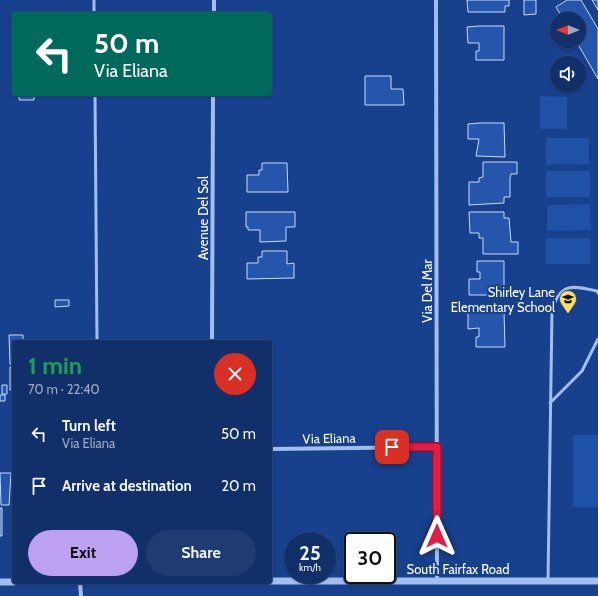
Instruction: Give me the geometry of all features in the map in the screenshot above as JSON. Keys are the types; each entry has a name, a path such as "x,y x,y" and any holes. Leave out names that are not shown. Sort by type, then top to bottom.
{"street":[{"path":"214,0 214,12"},
{"name":"Via Del Mar","path":"436,0 437,582"},
{"name":"Avenue Del Sol","path":"212,340 213,96"},
{"name":"Via Eliana","path":"272,448 437,447"},
{"name":"South Fairfax Road","path":"272,582 598,581"},
{"path":"0,582 12,582"},
{"path":"80,584 81,596"}],"lane":[{"path":"94,0 94,12"},
{"path":"95,96 97,340"},
{"path":"548,581 552,310 556,297 564,289 581,287 597,291 598,293"},
{"path":"550,403 582,371 598,339"}],"shaded area":[{"path":"540,96 567,97 567,129 540,129"},
{"path":"546,138 589,138 589,164 546,165"},
{"path":"546,171 590,171 590,197 546,197"},
{"path":"590,204 591,230 547,231 547,205"},
{"path":"546,238 590,238 590,264 546,264"},
{"path":"573,435 598,435 598,507 573,507"}],"building":[{"path":"467,0 509,0 509,6 505,6 505,12 468,12"},
{"path":"524,0 536,0 536,14 524,15"},
{"path":"567,0 581,0 598,29 598,79 580,48 586,48 586,12 559,12 556,7"},
{"path":"592,0 598,0 598,10"},
{"path":"504,26 504,60 476,60 476,51 479,51 479,43 468,43 467,27"},
{"path":"365,76 391,76 391,89 403,89 404,105 365,105"},
{"path":"19,96 34,96 34,100 19,100"},
{"path":"504,123 505,157 476,156 479,139 468,139 468,124"},
{"path":"483,162 517,162 517,174 511,174 510,178 510,197 504,197 504,203 469,205 469,182 479,182 479,178 483,177"},
{"path":"262,163 287,163 288,192 247,192 247,175 259,175 259,170 262,170"},
{"path":"246,212 295,212 295,227 286,227 286,241 260,242 260,230 248,230 248,227 246,227"},
{"path":"469,212 504,212 504,218 509,218 511,242 518,242 518,254 483,254 483,238 479,238 479,233 470,233"},
{"path":"262,251 287,251 287,264 294,263 294,278 247,279 247,263 258,263 258,257 262,257"},
{"path":"477,261 504,261 504,295 469,295 469,279 480,279 480,272 477,272"},
{"path":"55,300 69,300 69,306 55,307"},
{"path":"504,312 505,347 476,347 476,337 479,337 479,328 468,329 468,313"},
{"path":"9,335 23,335 23,340 12,340 12,364 10,364"},
{"path":"10,367 12,367 12,390 10,390"},
{"path":"2,385 7,385 7,394 2,394"},
{"path":"0,395 5,395 5,401 0,401"},
{"path":"0,473 11,473 9,505 1,505"},
{"path":"0,508 2,508 2,536 0,536"}],"place":[{"name":"Shirley Lane Elementary School","path":"568,314"}],"route":[{"path":"392,447 437,447 437,536"}]}
